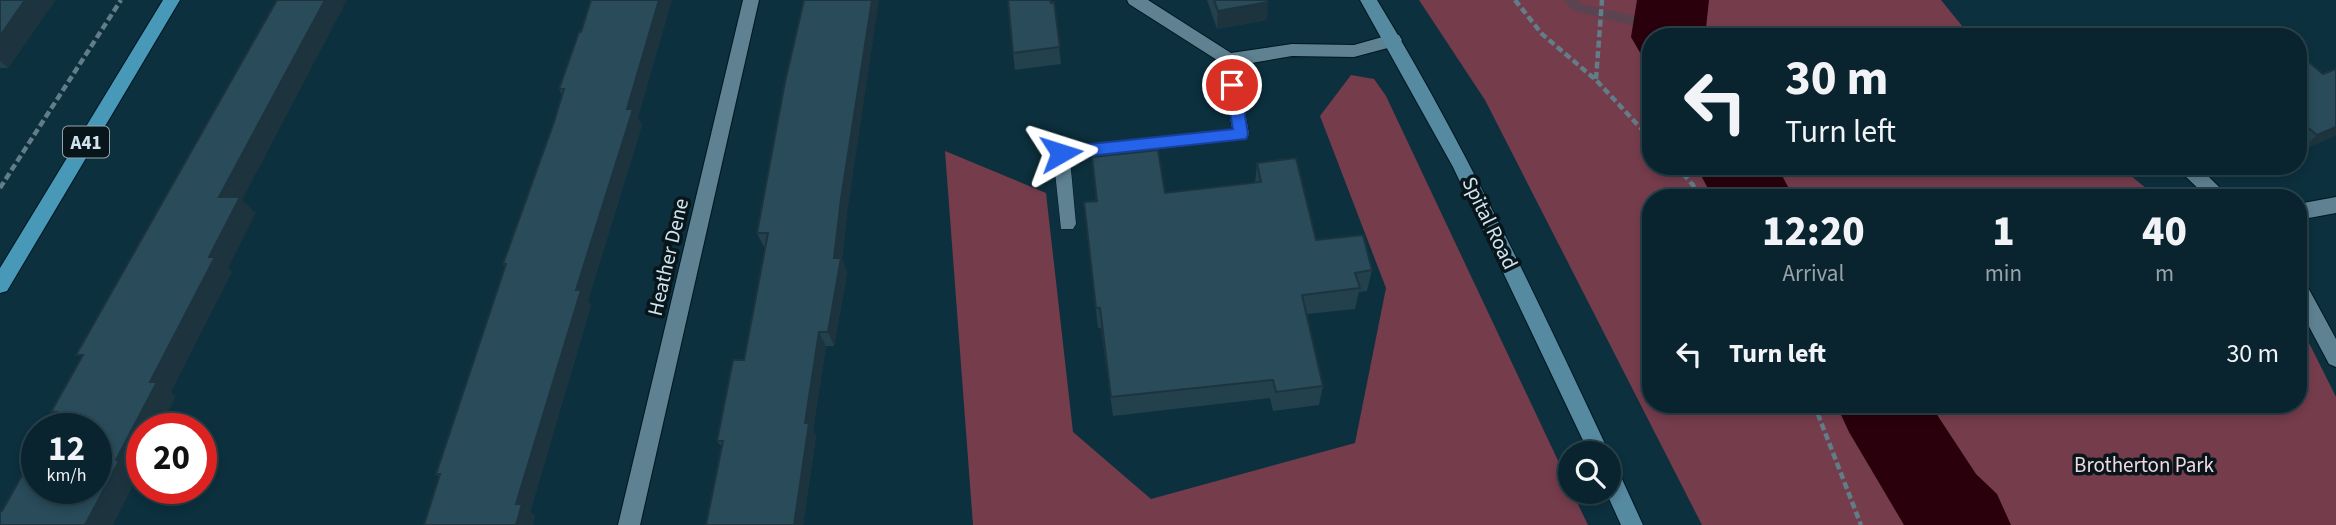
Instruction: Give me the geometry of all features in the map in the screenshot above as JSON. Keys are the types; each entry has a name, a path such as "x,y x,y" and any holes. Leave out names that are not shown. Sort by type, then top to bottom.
{"highway":[{"name":"A41","path":"0,285 172,0"}],"main road":[{"name":"Spital Road","path":"1368,0 1393,40 1487,213 1593,441"},
{"path":"1621,501 1632,525"}],"street":[{"name":"Heather Dene","path":"629,525 751,0"},
{"path":"1135,0 1228,60 1292,50 1354,51 1393,40"},
{"path":"2196,175 2211,189"},
{"path":"2307,210 2336,205"},
{"path":"2307,305 2336,358"}],"lane":[{"path":"1067,224 1061,153 1241,134 1228,60"}],"path":[{"path":"0,188 121,0"},
{"path":"1515,0 1542,34 1596,80 1642,129"},
{"path":"1596,80 1602,0"},
{"path":"1684,175 1695,189"},
{"path":"1817,413 1861,525"}],"green space":[{"path":"1419,0 1941,0 1964,28 1642,28 1642,175 2130,175 2147,189 1642,189 1642,407 1485,100"},
{"path":"1351,75 1374,79 1386,96 1558,461 1558,504 1578,504 1588,525 973,525 945,151 1046,193 1073,432 1151,499 1355,443 1386,288 1320,116"},
{"name":"Brotherton Park","path":"2307,339 2336,397 2336,525 1702,525 1645,413 2307,413"}],"building":[{"path":"0,0 25,0 0,36"},
{"path":"277,0 325,0 219,197 240,197 209,257 215,257 150,382 157,382 141,413 126,413 126,441 112,474 112,413 51,412 83,355 76,355"},
{"path":"591,0 659,0 627,109 633,109 576,290 581,290 516,504 522,504 516,525 424,525 440,474 436,474 506,264 503,264 554,122 564,89 559,89"},
{"path":"804,0 872,0 841,199 834,258 841,258 828,332 819,332 805,423 809,423 794,525 706,525 723,441 717,441 733,360 744,360 768,233 757,233 785,82"},
{"path":"1008,0 1054,2 1060,47 1013,53"},
{"path":"1214,0 1267,0 1268,2 1218,11"},
{"path":"2307,61 2323,74 2336,69 2336,127 2317,135 2307,127"},
{"path":"1158,150 1165,193 1261,182 1257,163 1296,158 1316,240 1363,235 1372,270 1355,273 1360,288 1302,295 1323,386 1276,392 1273,380 1111,397 1100,308 1096,308 1084,202 1097,201 1092,157"},
{"path":"21,477 21,504 96,504 85,525 0,525 2,511"}],"waterway":[{"path":"1569,0 1578,8 1665,28"},
{"path":"1669,28 1673,0"},
{"path":"1740,175 1749,189"},
{"path":"1886,413 1943,505 1964,525"}],"route":[{"path":"1061,153 1241,134 1232,85"}]}
